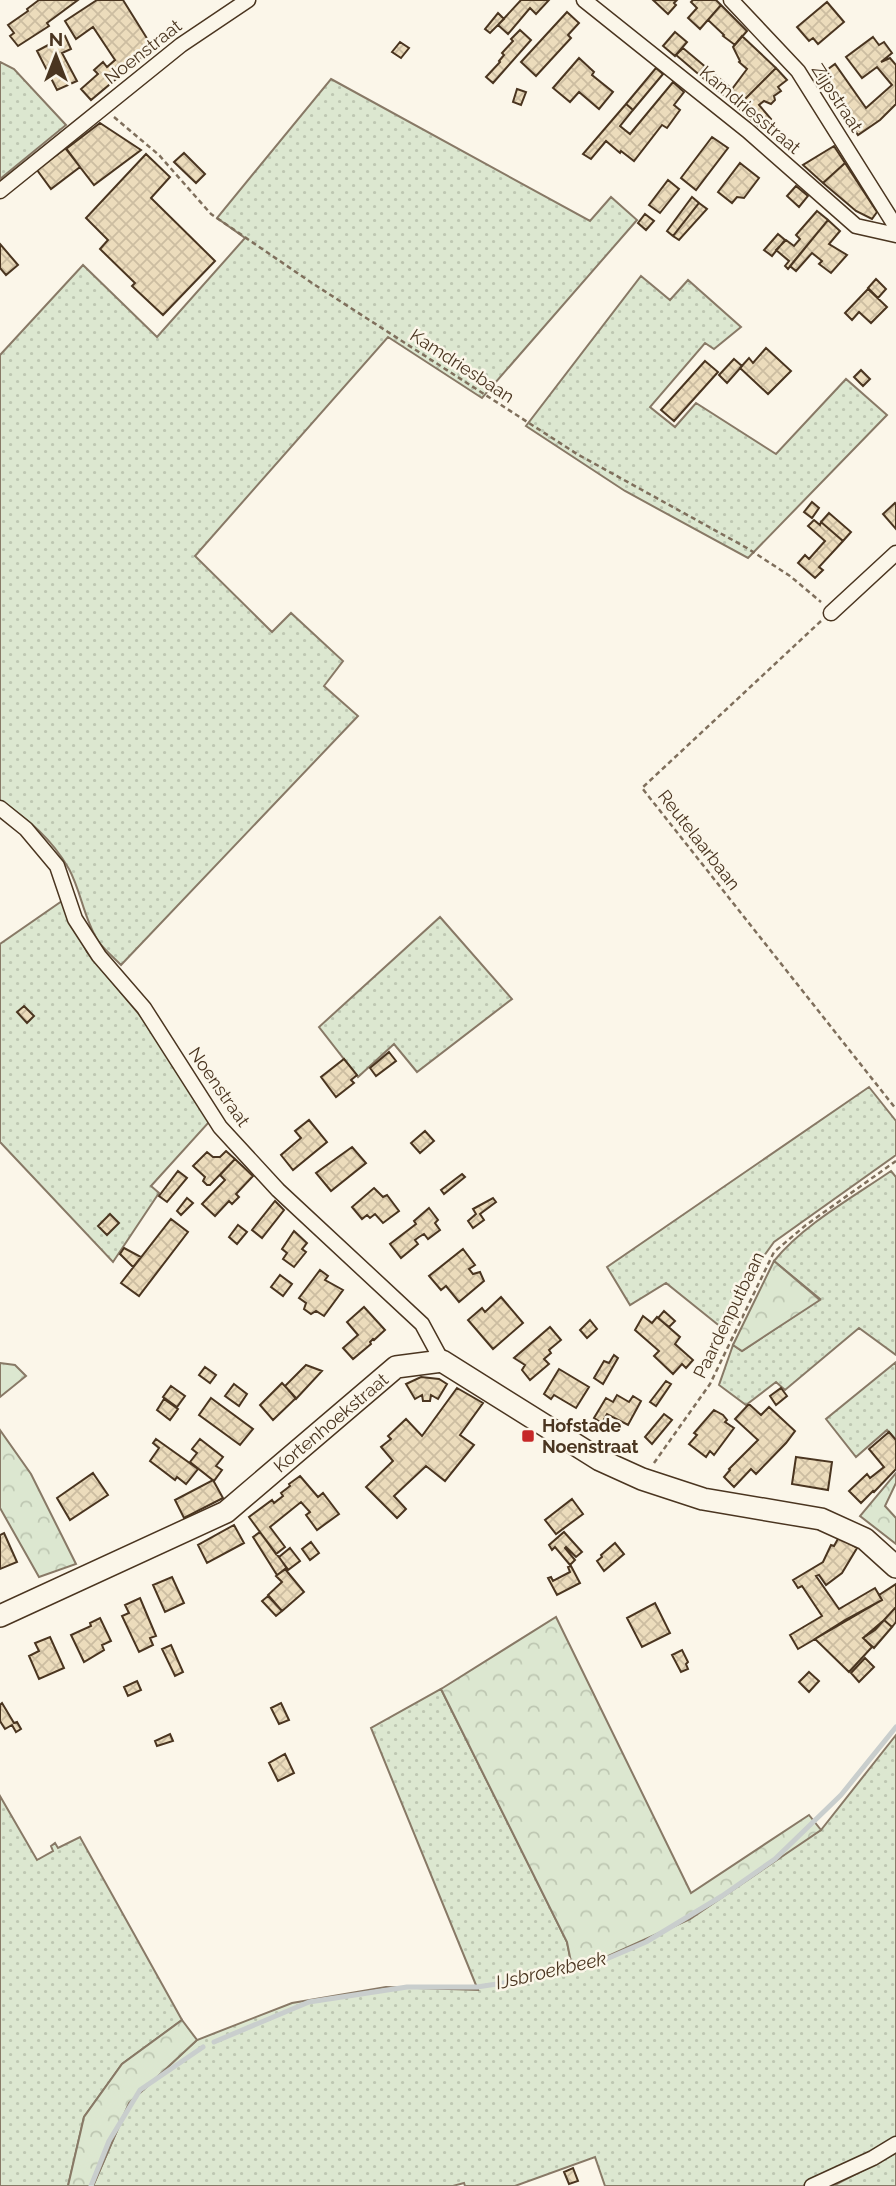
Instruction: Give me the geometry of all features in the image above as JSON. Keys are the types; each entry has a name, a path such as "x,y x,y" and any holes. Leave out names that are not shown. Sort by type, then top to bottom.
{"street":[{"name":"Noenstraat","path":"0,191 181,45 248,0"},
{"name":"Kamdriesstraat","path":"584,0 748,131 856,226 896,235"},
{"name":"Zijpstraat","path":"731,0 798,71 896,227"},
{"path":"831,612 896,553"},
{"name":"Noenstraat","path":"0,808 26,829 57,866 75,919 99,956 144,1008 220,1127 278,1190 422,1324 442,1361"},
{"path":"442,1361 600,1460 642,1479 703,1499 821,1519 865,1539 896,1567"},
{"name":"Kortenhoekstraat","path":"0,1616 226,1512 396,1367 442,1361"},
{"path":"812,2186 873,2158 896,2144"}],"path":[{"name":"Kamdriesbaan","path":"103,108 159,155 212,214 343,303 577,454 747,548 790,576 831,612"},
{"name":"Reutelaarbaan","path":"831,612 642,788 896,1109"},
{"name":"Paardenputbaan","path":"642,1479 710,1384 774,1252 806,1225 896,1161"}],"green space":[{"path":"0,62 14,69 66,125 0,179"},
{"path":"331,79 590,221 611,197 637,220 482,398 388,337 195,556 272,632 291,613 343,661 324,686 358,716 121,965 100,944 93,932 69,869 55,848 39,830 0,800 0,355 83,265 157,337 245,238 217,218"},
{"path":"641,276 670,300 688,280 741,327 714,349 705,343 650,407 675,427 696,403 776,454 846,379 887,415 748,558 625,491 526,426"},
{"path":"62,901 87,952 148,1025 210,1121 151,1186 159,1193 113,1262 0,1142 0,944"},
{"path":"440,917 512,999 417,1072 394,1044 358,1077 319,1027"},
{"path":"869,1087 896,1121 896,1155 774,1242 761,1260 727,1332 666,1283 630,1305 607,1267"},
{"path":"891,1171 896,1177 896,1355 859,1328 785,1390 776,1382 746,1405 719,1385 733,1345 742,1351 820,1299 774,1261 799,1235"},
{"path":"774,1261 820,1300 742,1351 733,1345"},
{"path":"896,1362 896,1440 887,1430 856,1457 826,1419"},
{"path":"0,1363 15,1365 26,1376 0,1397"},
{"path":"0,1430 31,1474 76,1564 39,1577 0,1508"},
{"path":"896,1473 896,1483 885,1506 896,1518 896,1544 860,1516"},
{"path":"556,1617 691,1893 809,1815 821,1830 690,1919 573,1972 567,1942 441,1689"},
{"path":"441,1689 567,1942 573,1972 821,1830 896,1735 896,2140 803,2186 605,2186 595,2157 515,2186 465,2186 464,2183 453,2186 93,2186 129,2103 197,2040 292,2003 386,1987 478,1990 371,1728"},
{"path":"0,1796 37,1860 53,1851 51,1846 55,1843 58,1848 80,1837 182,2020 122,2064 84,2117 68,2186 0,2186"},
{"path":"182,2020 197,2040 129,2103 93,2186 68,2186 84,2117 122,2064"},
{"path":"896,2153 896,2186 833,2186"}],"building":[{"path":"39,0 78,0 47,23 49,26 18,46 10,36 14,33 8,25"},
{"path":"97,0 123,0 153,48 91,100 81,89 98,74 94,70 103,62 107,67 115,60 93,27 76,39 65,21"},
{"path":"521,0 549,0 536,14 530,8 508,34 498,25"},
{"path":"653,0 677,0 668,14"},
{"path":"716,0 721,5 700,29 688,18 697,8 691,2"},
{"path":"827,2 844,22 818,44 813,38 809,41 797,27"},
{"path":"721,5 747,31 735,45 708,20"},
{"path":"567,12 579,23 568,35 571,38 536,76 521,62"},
{"path":"498,13 504,19 490,33 485,29"},
{"path":"520,30 531,40 493,83 486,77 500,62 504,55 502,53"},
{"path":"675,32 687,42 675,56 663,46"},
{"path":"65,36 71,49 62,53 77,81 57,90 37,51"},
{"path":"742,36 776,68 737,107 676,55 683,48 732,89 747,69 739,62 733,47"},
{"path":"873,37 879,45 884,42 892,53 881,62 890,58 896,65 896,104 880,120 858,135 839,107 842,105 820,75 835,64 866,108 892,85 877,67 862,78 846,57"},
{"path":"400,42 409,48 401,58 392,52"},
{"path":"579,58 594,72 592,75 613,92 599,109 579,92 570,102 553,88"},
{"path":"656,68 663,74 633,110 626,104"},
{"path":"776,68 787,80 778,87 781,91 774,96 775,100 771,104 764,101 759,105 771,119 762,129 737,107"},
{"path":"673,82 684,92 674,105 680,110 667,128 662,125 634,161 606,141 591,159 583,154 626,104 633,110 620,126 630,134"},
{"path":"517,89 526,92 521,105 513,102"},
{"path":"100,123 141,150 94,185 66,149"},
{"path":"712,137 728,148 696,190 681,178"},
{"path":"834,146 845,163 823,183 803,165"},
{"path":"66,148 80,167 51,189 37,170"},
{"path":"184,153 205,174 196,183 174,162"},
{"path":"146,154 170,177 151,198 215,261 163,315 132,286 135,283 100,249 108,240 86,218"},
{"path":"740,163 759,178 744,198 737,197 732,203 718,192"},
{"path":"845,163 877,212 872,219 856,211 823,183"},
{"path":"668,180 679,189 660,213 649,205"},
{"path":"796,186 808,196 799,207 787,196"},
{"path":"692,197 699,203 673,236 667,231"},
{"path":"699,203 707,209 679,240 673,236"},
{"path":"817,211 828,220 788,269 785,266 789,261 776,250 786,240 794,246 800,239 796,235"},
{"path":"645,214 654,221 646,230 638,223"},
{"path":"828,220 840,231 829,244 847,255 831,273 819,264 822,261 812,253 796,271 790,266"},
{"path":"778,234 785,240 772,256 764,250"},
{"path":"0,244 18,265 6,275 0,268"},
{"path":"876,279 886,289 878,298 868,288"},
{"path":"868,289 887,307 871,323 859,312 852,320 845,313"},
{"path":"766,348 791,371 768,394 740,368 749,358 753,363"},
{"path":"734,359 742,366 727,383 719,375"},
{"path":"705,361 718,372 674,421 661,410"},
{"path":"861,370 870,379 863,386 854,377"},
{"path":"812,502 819,508 812,518 804,512"},
{"path":"896,504 896,529 883,514"},
{"path":"829,513 851,532 843,541 821,522"},
{"path":"814,520 820,525 821,522 843,541 819,567 823,570 815,578 798,563 805,555 809,559 825,541 808,526"},
{"path":"24,1006 34,1016 27,1023 17,1012"},
{"path":"389,1052 396,1061 376,1076 370,1068"},
{"path":"344,1059 357,1075 351,1080 354,1083 336,1097 321,1077"},
{"path":"309,1120 327,1142 293,1170 281,1155 301,1138 295,1131"},
{"path":"425,1131 434,1141 420,1153 411,1143"},
{"path":"352,1147 366,1163 331,1191 316,1173"},
{"path":"226,1151 235,1159 207,1185 203,1181 205,1177 193,1166 207,1152 213,1157 220,1157"},
{"path":"235,1159 253,1176 236,1194 239,1197 232,1204 229,1201 215,1216 202,1204 225,1180 220,1175"},
{"path":"178,1171 187,1178 167,1202 159,1196"},
{"path":"462,1174 465,1177 444,1194 441,1190"},
{"path":"374,1188 383,1197 387,1195 399,1211 383,1223 375,1214 362,1219 352,1207"},
{"path":"187,1198 193,1203 181,1215 177,1211"},
{"path":"493,1198 496,1202 480,1214 484,1220 473,1228 468,1221 476,1214 473,1209"},
{"path":"275,1201 284,1210 262,1238 252,1230"},
{"path":"429,1208 438,1220 435,1223 440,1230 428,1239 424,1234 419,1237 415,1240 418,1244 401,1258 390,1244 416,1224 414,1221"},
{"path":"110,1214 119,1223 107,1235 98,1226"},
{"path":"171,1219 188,1232 139,1296 121,1283"},
{"path":"238,1225 247,1232 237,1244 229,1237"},
{"path":"294,1231 307,1243 302,1249 306,1252 294,1267 283,1259 287,1253 282,1249"},
{"path":"124,1248 141,1257 133,1267 120,1254"},
{"path":"463,1249 475,1265 469,1269 473,1274 480,1272 484,1281 459,1302 446,1286 441,1290 429,1276"},
{"path":"320,1270 328,1276 325,1280 343,1290 324,1316 316,1311 311,1314 304,1309 306,1303 299,1298"},
{"path":"280,1275 292,1284 283,1296 271,1287"},
{"path":"501,1297 523,1323 493,1349 468,1320 482,1308 485,1312"},
{"path":"364,1307 385,1330 353,1359 343,1348 358,1335 347,1322"},
{"path":"664,1311 675,1321 669,1327 658,1318"},
{"path":"643,1316 652,1323 657,1317 680,1337 675,1344 693,1360 686,1368 682,1364 673,1374 654,1356 659,1351 635,1330"},
{"path":"590,1320 597,1329 587,1338 580,1330"},
{"path":"550,1327 561,1340 549,1350 551,1353 544,1359 549,1364 530,1380 522,1370 525,1365 514,1358"},
{"path":"614,1355 618,1358 603,1384 594,1378 604,1361 609,1363"},
{"path":"306,1365 322,1371 296,1399 285,1386"},
{"path":"205,1367 216,1375 210,1383 199,1375"},
{"path":"559,1369 589,1387 576,1408 554,1395 551,1399 544,1394"},
{"path":"421,1377 439,1379 447,1384 438,1399 431,1395 430,1401 423,1401 422,1395 415,1399 406,1384"},
{"path":"666,1381 671,1384 656,1406 650,1402"},
{"path":"282,1383 296,1398 273,1420 260,1405"},
{"path":"234,1384 247,1394 239,1406 225,1396"},
{"path":"171,1386 185,1396 177,1407 163,1397"},
{"path":"457,1388 483,1403 460,1435 474,1445 445,1481 426,1466 394,1496 406,1509 397,1518 366,1487 393,1461 381,1447 391,1439 388,1436 406,1419 422,1436"},
{"path":"781,1388 787,1396 776,1405 770,1396"},
{"path":"617,1395 629,1402 633,1396 641,1401 628,1425 607,1414 602,1423 594,1418 606,1398 613,1402"},
{"path":"211,1398 253,1429 240,1445 199,1415"},
{"path":"164,1399 178,1409 170,1420 157,1410"},
{"path":"748,1405 761,1415 769,1407 795,1431 756,1474 751,1469 734,1487 724,1477 758,1440 735,1419"},
{"path":"714,1410 723,1415 727,1420 725,1422 734,1428 714,1455 710,1451 706,1457 689,1444 697,1435 694,1433"},
{"path":"664,1414 672,1420 652,1444 645,1437"},
{"path":"889,1432 896,1440 896,1469 861,1503 849,1491 867,1474 870,1478 884,1467 869,1449"},
{"path":"156,1439 198,1469 186,1484 177,1477 175,1480 150,1461 159,1448 153,1443"},
{"path":"200,1439 223,1457 216,1466 222,1470 214,1481 190,1462 197,1453 192,1449"},
{"path":"796,1457 832,1462 828,1490 792,1484"},
{"path":"93,1473 108,1495 70,1520 57,1498"},
{"path":"300,1476 318,1497 323,1493 339,1514 317,1530 306,1515 310,1512 301,1502 270,1527 285,1547 276,1554 249,1517 272,1500 274,1503 283,1496 281,1493"},
{"path":"213,1480 223,1498 184,1518 175,1500"},
{"path":"572,1499 583,1514 556,1534 545,1520"},
{"path":"234,1525 244,1543 207,1563 198,1545"},
{"path":"260,1532 287,1568 277,1575 253,1537"},
{"path":"564,1532 582,1552 576,1557 565,1548 575,1560 570,1565 555,1547 552,1550 549,1545"},
{"path":"4,1533 17,1562 0,1569 0,1535"},
{"path":"839,1537 857,1548 842,1573 826,1585 819,1575 816,1576 839,1609 875,1588 882,1600 798,1649 790,1635 822,1616 802,1586 798,1588 793,1580 823,1562 831,1545 834,1546"},
{"path":"311,1542 319,1553 310,1560 302,1549"},
{"path":"615,1543 624,1554 604,1571 597,1561"},
{"path":"290,1548 300,1561 288,1570 279,1557"},
{"path":"571,1566 580,1583 557,1595 548,1578 551,1577 553,1581 570,1572 568,1567"},
{"path":"285,1569 304,1592 282,1611 268,1595 282,1582 276,1576"},
{"path":"172,1577 184,1603 165,1612 153,1585"},
{"path":"896,1584 896,1607 875,1630 863,1638 872,1647 849,1672 815,1639 882,1600 879,1595"},
{"path":"268,1596 282,1611 276,1616 262,1601"},
{"path":"140,1598 156,1636 150,1638 153,1645 139,1652 122,1616 129,1613 125,1605"},
{"path":"655,1603 670,1633 642,1647 627,1618"},
{"path":"896,1607 896,1622 892,1627 884,1620"},
{"path":"100,1618 111,1641 102,1645 104,1650 84,1662 71,1635 91,1626 90,1623"},
{"path":"884,1620 892,1627 874,1648 863,1638"},
{"path":"50,1637 64,1668 39,1679 29,1656 39,1651 35,1643"},
{"path":"171,1645 183,1672 175,1676 162,1649"},
{"path":"682,1650 688,1662 688,1669 681,1672 672,1655"},
{"path":"865,1658 874,1667 859,1682 851,1673"},
{"path":"809,1672 819,1681 809,1692 799,1682"},
{"path":"137,1681 141,1690 128,1696 124,1687"},
{"path":"2,1703 14,1723 17,1722 21,1729 16,1732 12,1725 5,1729 0,1721"},
{"path":"281,1703 289,1720 279,1724 271,1708"},
{"path":"170,1734 173,1741 157,1746 155,1741"},
{"path":"285,1754 294,1773 278,1781 269,1763"},
{"path":"573,2168 578,2181 569,2184 564,2172"}],"waterway":[{"name":"IJsbroekbeek","path":"214,2042 309,2002 407,1987 477,1987 529,1979 604,1960 646,1942 722,1896 775,1859 841,1795 896,1727"},
{"name":"IJsbroekbeek","path":"91,2186 109,2141 140,2090 203,2047"}],"place":[{"name":"Hofstade Noenstraat","path":"528,1436"}]}
